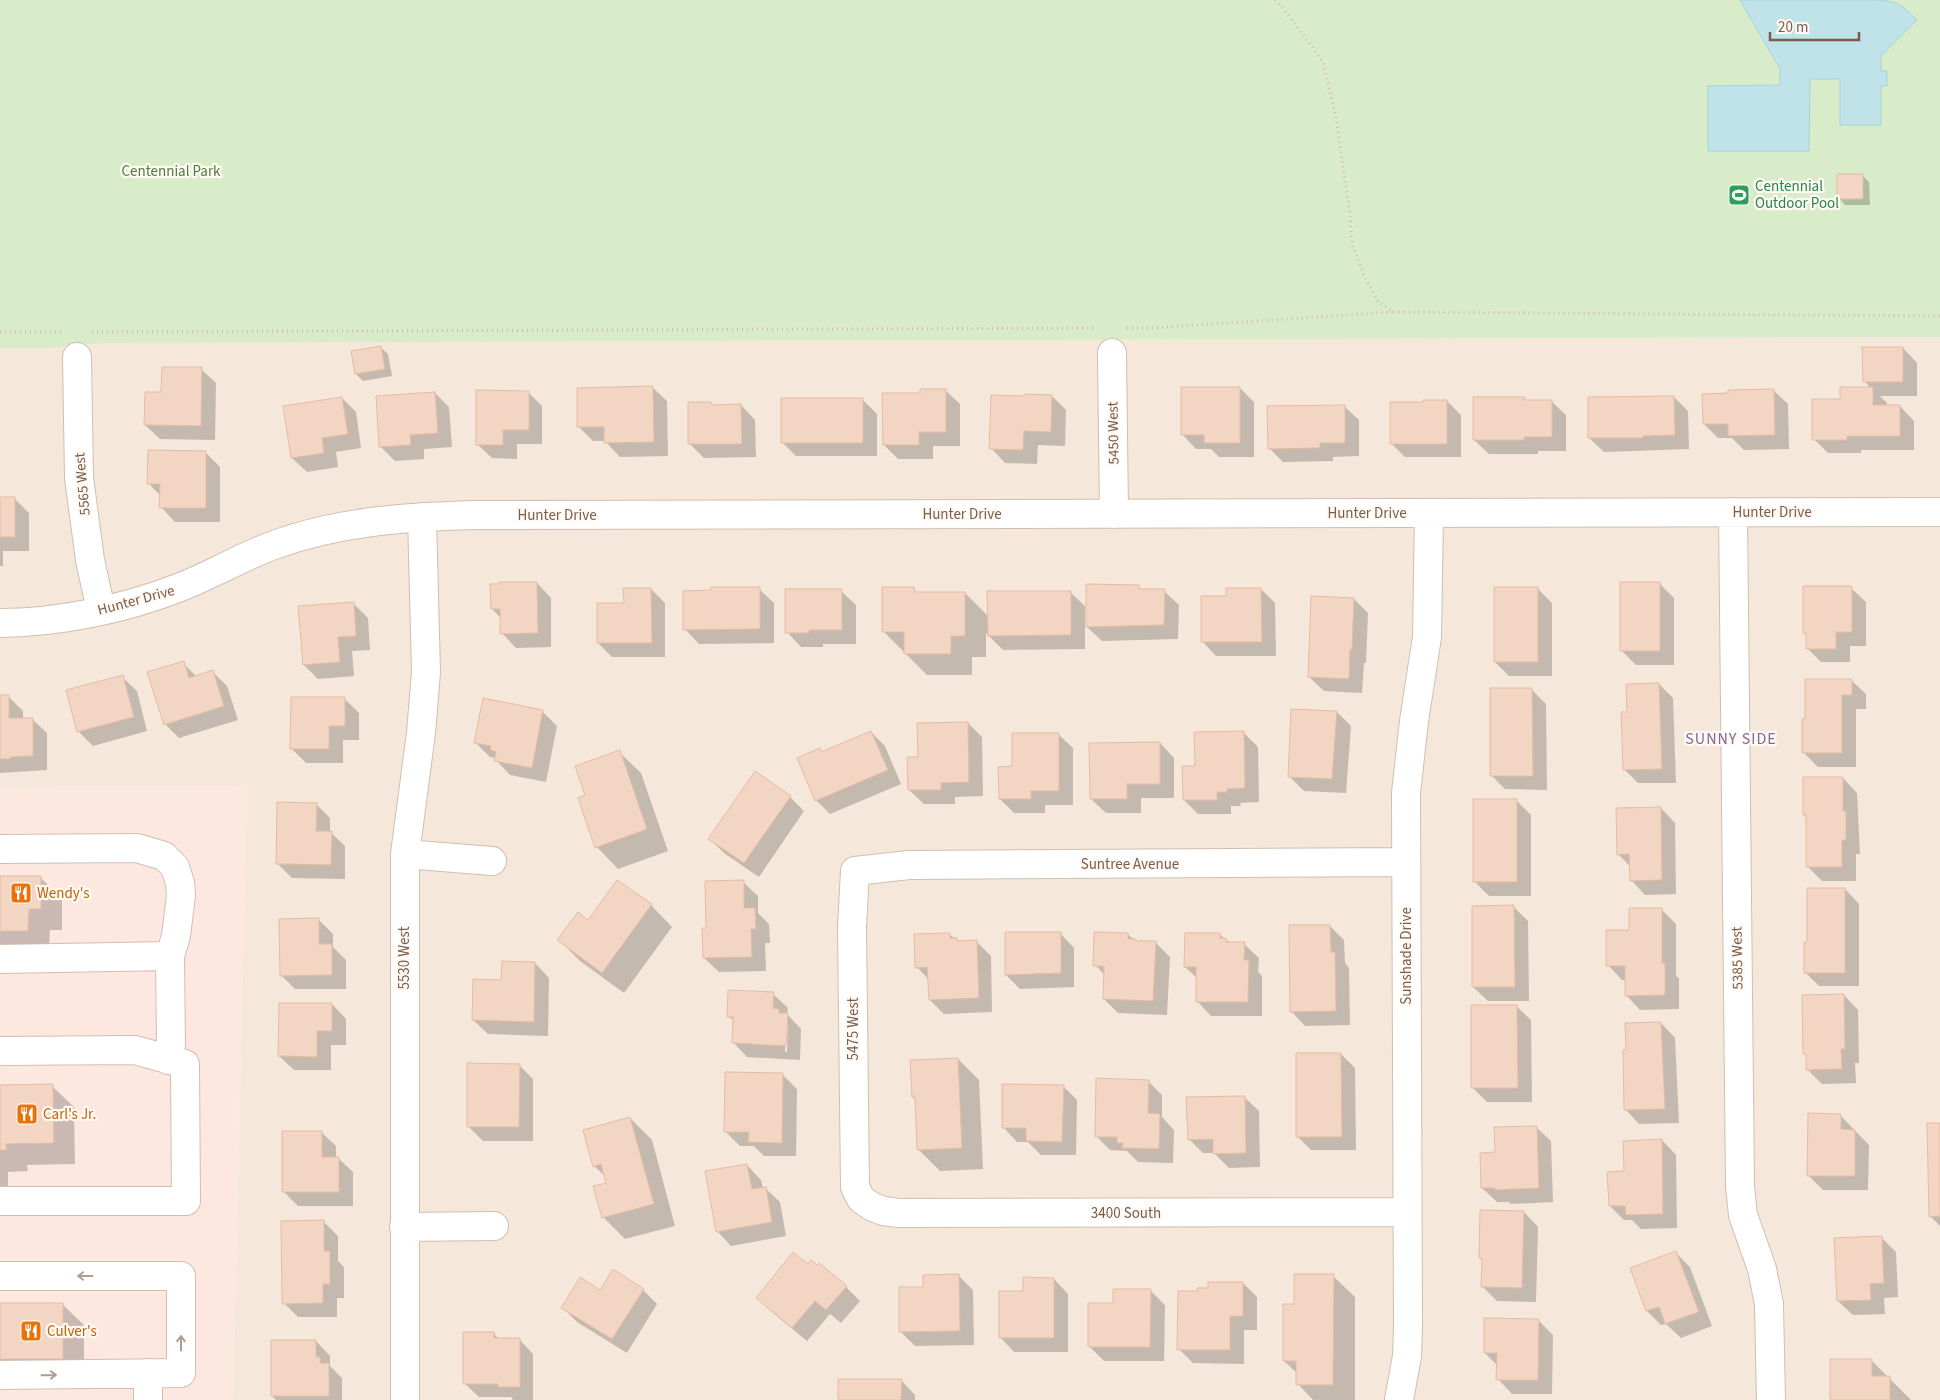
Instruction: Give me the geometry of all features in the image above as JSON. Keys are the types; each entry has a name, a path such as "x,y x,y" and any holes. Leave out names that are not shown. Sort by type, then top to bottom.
{"street":[{"name":"5565 West","path":"74,344 79,478 90,560 101,610"},
{"name":"5450 West","path":"1112,353 1114,514"},
{"name":"5385 West","path":"1734,512 1740,1186 1743,1215 1762,1268 1769,1304 1770,1400"},
{"name":"Hunter Drive","path":"0,623 66,617 152,598 272,545 298,537 369,521 422,517 485,515 1940,512"},
{"name":"Sunshade Drive","path":"1399,1400 1407,1356 1406,793 1409,758 1428,637 1429,513"},
{"name":"5530 West","path":"405,1400 404,854 421,732 426,672 422,517"},
{"path":"0,849 137,848 164,856 175,867 180,883 181,895 176,936 170,956 171,1045 168,1060"},
{"path":"404,854 492,861"},
{"name":"Suntree Avenue","path":"855,871 909,865 1405,862"},
{"name":"5475 West","path":"854,1188 852,927 855,871"},
{"path":"0,959 170,956"},
{"path":"0,1051 135,1050 185,1064 186,1201 0,1201"},
{"name":"3400 South","path":"854,1188 861,1199 872,1206 883,1211 899,1213 1407,1212"},
{"path":"404,1227 494,1226"},
{"path":"0,1276 181,1276 181,1373 0,1375"},
{"path":"148,1373 148,1400"}],"path":[{"path":"1274,0 1286,12 1323,62 1336,118 1350,215 1352,244 1364,276 1378,301 1393,312"},
{"path":"1121,328 1151,328 1393,312 1940,316"},
{"path":"87,332 1101,328"},
{"path":"0,332 74,344"}],"shaded area":[{"path":"1940,337 1940,1400 233,1400 247,786 0,787 0,348 48,348 106,343"},
{"path":"247,786 233,1400 0,1400 0,787"}],"green space":[{"name":"Centennial Park","path":"0,0 1940,0 1940,337 106,343 48,348 0,348"}],"water":[{"path":"1740,0 1877,0 1895,3 1908,11 1917,20 1881,56 1881,71 1887,71 1887,86 1881,86 1881,125 1840,125 1840,79 1810,79 1809,151 1708,151 1708,86 1780,85 1780,69"}],"building":[{"path":"1837,174 1863,174 1863,199 1837,199"},
{"path":"381,346 385,369 355,374 351,351"},
{"path":"1862,347 1903,347 1903,382 1863,382"},
{"path":"162,367 202,367 201,426 144,425 145,392 161,392"},
{"path":"653,386 654,442 604,443 604,427 577,427 577,388"},
{"path":"1181,387 1240,387 1240,443 1204,443 1204,435 1181,435"},
{"path":"1840,387 1873,387 1873,405 1900,405 1900,436 1847,436 1847,440 1812,440 1812,399 1840,399"},
{"path":"920,389 946,389 946,432 919,432 919,445 883,445 882,393 920,393"},
{"path":"1774,389 1775,435 1728,436 1728,424 1703,424 1702,394 1728,393 1728,390"},
{"path":"476,390 529,391 529,430 503,430 503,445 476,445"},
{"path":"435,392 438,433 410,435 411,445 379,447 376,396"},
{"path":"1025,394 1052,395 1051,432 1024,431 1023,450 989,449 991,395 1024,396"},
{"path":"1674,396 1675,435 1643,436 1643,438 1588,438 1588,397"},
{"path":"342,397 348,434 322,438 324,453 291,458 283,406"},
{"path":"1473,397 1525,397 1525,400 1552,400 1552,437 1524,437 1524,440 1473,440"},
{"path":"781,398 863,398 863,443 781,443"},
{"path":"1423,400 1447,400 1447,444 1390,444 1390,402 1423,402"},
{"path":"688,402 711,402 711,405 741,404 742,444 688,444"},
{"path":"1345,405 1345,443 1320,443 1320,448 1268,449 1267,406"},
{"path":"148,450 206,451 206,508 159,508 160,484 147,484"},
{"path":"0,497 15,497 15,537 0,537"},
{"path":"499,582 537,582 538,633 500,634 500,609 491,609 490,584 499,584"},
{"path":"1620,582 1660,582 1660,651 1620,651"},
{"path":"1086,584 1139,585 1139,589 1165,589 1164,625 1086,627"},
{"path":"1803,586 1852,586 1852,632 1836,632 1836,649 1806,649 1806,633 1803,633"},
{"path":"711,587 760,587 760,629 683,630 683,591 711,590"},
{"path":"882,587 914,587 915,592 965,592 965,636 951,636 951,654 904,654 904,632 882,632"},
{"path":"1494,587 1538,587 1538,662 1494,662"},
{"path":"623,588 651,588 652,643 597,643 597,603 624,603"},
{"path":"1226,588 1261,588 1262,642 1201,642 1201,596 1226,596"},
{"path":"785,589 842,589 842,630 809,630 809,633 785,633"},
{"path":"987,591 1071,591 1071,635 988,636"},
{"path":"1311,596 1354,598 1349,679 1308,677"},
{"path":"354,602 356,636 338,637 340,662 303,665 298,606"},
{"path":"184,661 189,678 213,670 224,706 164,725 147,672"},
{"path":"123,675 134,717 77,732 66,690"},
{"path":"1805,679 1852,679 1852,695 1842,695 1842,753 1802,753 1802,719 1805,719"},
{"path":"1659,683 1662,769 1623,770 1621,712 1627,712 1626,684"},
{"path":"1490,688 1532,688 1533,776 1490,776"},
{"path":"0,695 9,695 9,718 33,718 33,756 0,759"},
{"path":"291,697 345,697 345,726 329,726 329,749 290,749"},
{"path":"483,698 543,710 532,768 494,761 496,752 490,750 491,746 474,743"},
{"path":"1291,709 1337,711 1332,779 1288,777"},
{"path":"968,722 969,782 941,783 941,790 908,790 907,757 918,757 917,723"},
{"path":"871,731 888,770 815,801 797,758 820,748 821,752"},
{"path":"1244,731 1245,788 1227,789 1227,792 1217,792 1217,800 1183,800 1182,766 1195,766 1194,732"},
{"path":"1012,733 1059,733 1059,791 1031,791 1031,799 999,799 998,767 1012,766"},
{"path":"1160,742 1160,784 1127,784 1127,799 1090,799 1089,743"},
{"path":"620,750 647,829 595,848 578,798 585,795 575,766"},
{"path":"755,771 791,796 744,863 708,839"},
{"path":"1803,777 1843,777 1843,811 1846,811 1846,840 1842,840 1842,867 1806,867 1806,815 1803,815"},
{"path":"1473,799 1517,799 1517,882 1473,882"},
{"path":"277,802 317,803 316,831 332,831 331,865 276,864"},
{"path":"1661,807 1662,880 1630,881 1629,854 1617,855 1616,808"},
{"name":"Wendy's","path":"0,876 41,876 41,909 29,909 28,931 0,931"},
{"path":"617,880 652,904 602,973 557,940 578,912 588,920"},
{"path":"744,880 744,908 755,908 756,929 751,929 752,957 703,958 702,928 706,928 705,881"},
{"path":"1807,888 1845,888 1845,973 1804,973 1804,942 1807,942"},
{"path":"1514,905 1515,987 1472,987 1472,906"},
{"path":"1629,908 1662,908 1662,963 1665,963 1665,995 1625,996 1625,966 1606,966 1606,930 1629,930"},
{"path":"319,918 319,944 332,944 332,975 280,976 279,919"},
{"path":"1289,925 1330,925 1331,952 1335,952 1336,1011 1290,1012"},
{"path":"1005,932 1061,932 1061,973 1005,975"},
{"path":"1094,932 1128,933 1128,939 1156,941 1153,1001 1103,999 1104,966 1093,966"},
{"path":"950,933 950,938 957,938 957,941 977,940 979,998 929,1000 927,967 915,968 914,934"},
{"path":"1185,933 1220,933 1220,938 1226,938 1226,942 1245,942 1244,960 1249,960 1248,1002 1196,1002 1196,967 1184,967"},
{"path":"502,961 535,962 534,1022 472,1020 473,979 501,980"},
{"path":"728,990 774,992 773,1008 779,1009 779,1013 788,1013 786,1046 732,1043 733,1017 727,1017"},
{"path":"1844,994 1845,1049 1841,1049 1842,1069 1806,1070 1806,1054 1803,1054 1802,995"},
{"path":"279,1003 332,1003 332,1031 317,1031 317,1057 278,1056"},
{"path":"1471,1005 1517,1005 1518,1088 1471,1088"},
{"path":"1661,1022 1665,1109 1624,1110 1623,1050 1626,1050 1625,1023"},
{"path":"1296,1053 1341,1053 1342,1137 1296,1137"},
{"path":"958,1058 962,1148 917,1150 915,1097 912,1097 910,1060"},
{"path":"467,1063 520,1064 519,1127 467,1127"},
{"path":"725,1072 783,1073 782,1143 748,1142 749,1132 724,1132"},
{"path":"1096,1078 1149,1080 1148,1113 1160,1114 1159,1149 1122,1148 1123,1143 1117,1143 1117,1137 1095,1137"},
{"name":"Carl's Jr.","path":"53,1084 54,1143 6,1144 7,1150 0,1150 0,1085"},
{"path":"1002,1084 1064,1085 1062,1142 1026,1141 1026,1128 1002,1128"},
{"path":"1245,1096 1246,1153 1213,1154 1213,1139 1188,1140 1186,1097"},
{"path":"1808,1113 1841,1114 1841,1129 1855,1130 1855,1176 1807,1176"},
{"path":"630,1117 654,1204 602,1218 593,1186 606,1183 601,1164 593,1167 583,1130"},
{"path":"1927,1123 1940,1123 1940,1216 1929,1217"},
{"path":"1537,1126 1539,1188 1495,1190 1495,1188 1481,1188 1480,1153 1495,1152 1494,1127"},
{"path":"282,1131 322,1131 322,1157 339,1157 339,1192 282,1192"},
{"path":"1662,1139 1663,1214 1626,1215 1625,1206 1609,1206 1607,1172 1624,1171 1623,1141"},
{"path":"747,1164 752,1189 766,1187 772,1222 716,1232 705,1171"},
{"path":"1480,1210 1524,1211 1522,1288 1481,1287 1482,1258 1479,1258"},
{"path":"324,1220 324,1251 330,1251 330,1284 323,1284 323,1303 282,1304 281,1221"},
{"path":"1882,1236 1884,1283 1870,1284 1871,1300 1837,1301 1834,1238"},
{"path":"1676,1251 1699,1312 1665,1324 1659,1307 1646,1311 1630,1268"},
{"path":"793,1252 808,1264 811,1260 817,1265 819,1263 847,1286 826,1310 815,1301 792,1328 756,1298"},
{"path":"613,1269 644,1289 612,1339 561,1308 580,1277 600,1290"},
{"path":"959,1274 960,1331 899,1332 899,1287 923,1287 923,1275"},
{"path":"1294,1274 1334,1274 1333,1385 1296,1385 1296,1361 1283,1361 1283,1304 1294,1304"},
{"path":"1023,1277 1054,1278 1054,1338 999,1338 999,1291 1023,1291"},
{"path":"1208,1282 1243,1282 1243,1316 1230,1316 1230,1350 1177,1350 1178,1291 1197,1291 1197,1288 1208,1288"},
{"path":"1113,1289 1151,1289 1150,1347 1088,1347 1088,1303 1113,1303"},
{"name":"Culver's","path":"0,1303 63,1303 63,1359 0,1359"},
{"path":"1484,1318 1539,1319 1538,1380 1496,1380 1497,1353 1484,1353"},
{"path":"463,1332 494,1332 494,1338 520,1338 520,1387 498,1387 498,1384 463,1384"},
{"path":"271,1340 316,1340 316,1357 320,1357 320,1363 329,1363 329,1396 271,1396"},
{"path":"1830,1359 1872,1359 1872,1376 1890,1376 1890,1400 1830,1400"},
{"path":"838,1379 902,1379 901,1400 838,1400"}],"place":[{"name":"Centennial Outdoor Pool","path":"1739,195"},
{"name":"Wendy's","path":"21,893"},
{"name":"Carl's Jr.","path":"27,1114"},
{"name":"Culver's","path":"31,1331"}],"district":[{"name":"SUNNY SIDE","path":"1731,738"}]}
